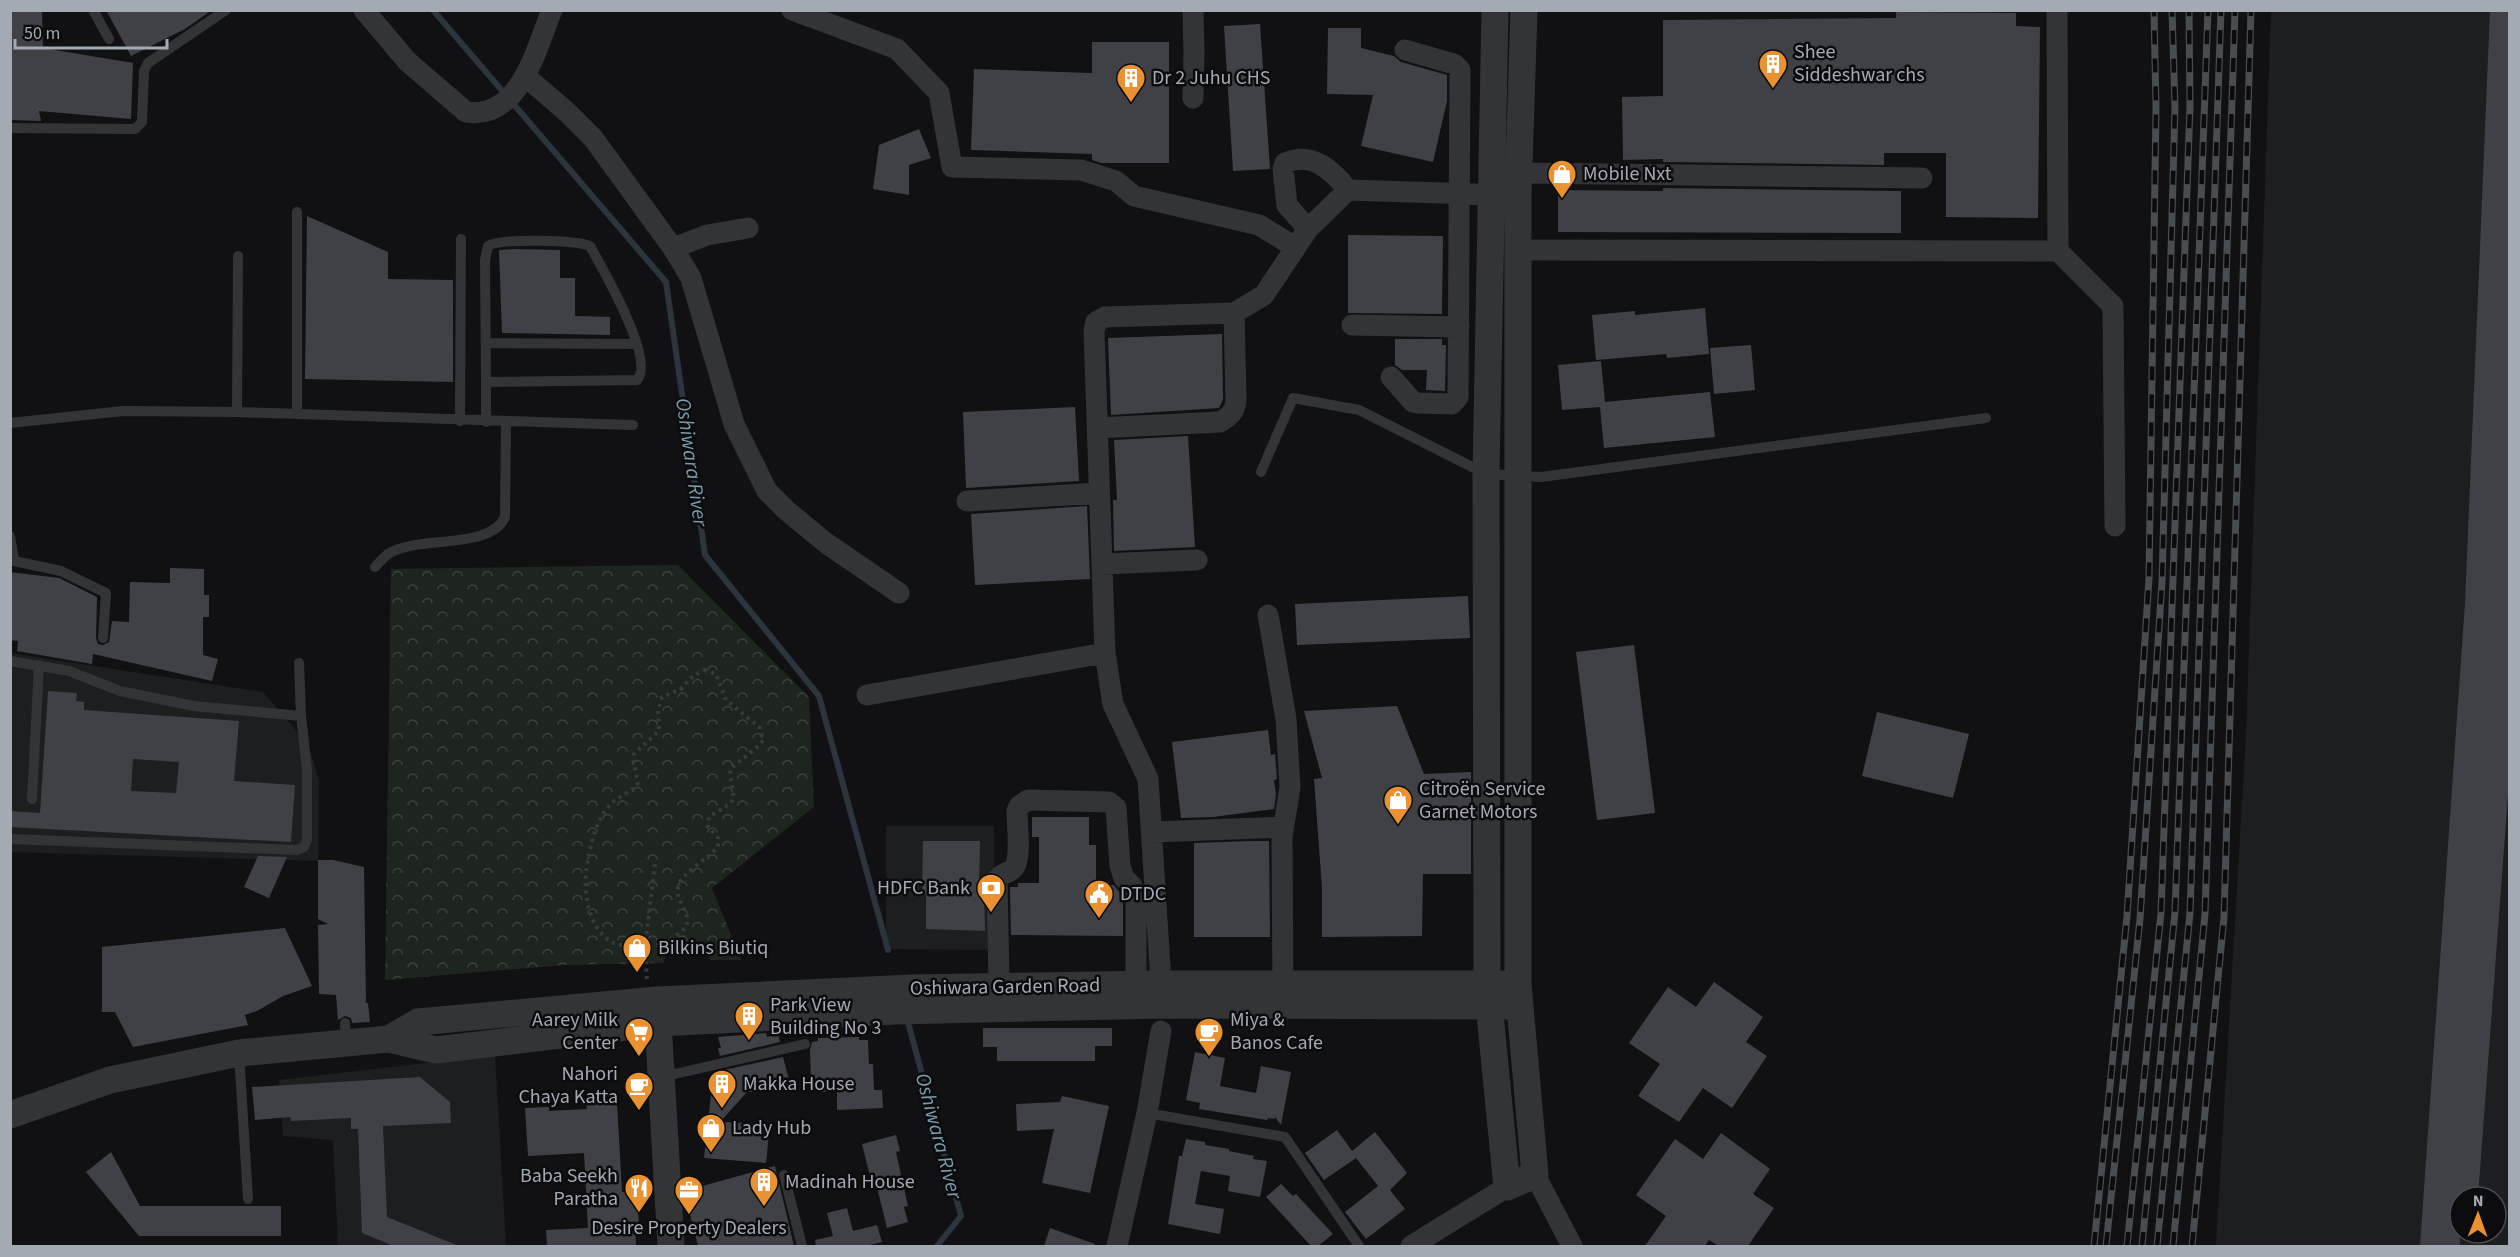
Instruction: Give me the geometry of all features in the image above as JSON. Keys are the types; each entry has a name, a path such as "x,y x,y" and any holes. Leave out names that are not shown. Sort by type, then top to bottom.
{"street":[{"path":"364,10 407,60 466,112 476,113 492,110 521,83 552,10"},
{"path":"792,10 897,49 939,93 952,167 1081,170 1116,181 1134,196 1259,225 1295,247"},
{"path":"1192,10 1193,98"},
{"path":"1496,10 1509,187 1518,250 1516,476 1519,996 1534,1176 1572,1246"},
{"path":"1507,1187 1488,995 1486,474 1524,10"},
{"path":"2056,10 2058,251 2113,306 2115,526"},
{"path":"1391,377 1413,402 1452,404 1458,397 1460,70 1454,64 1404,50"},
{"path":"521,83 568,113 593,138 673,249 691,278 734,424 767,490 786,510 826,543 898,593"},
{"path":"1308,229 1287,205 1283,170 1285,163 1291,160 1318,161 1334,173 1347,190"},
{"path":"1117,1246 1147,1113 1155,1001 1152,832 1148,779 1113,704 1105,653 1094,331 1096,322 1105,317 1234,313 1264,295 1308,229 1347,190 1460,193 1509,187 1922,178"},
{"path":"673,249 707,235 748,228"},
{"path":"1518,250 2058,251"},
{"path":"1097,428 1220,422 1229,417 1236,409 1234,313"},
{"path":"1352,325 1459,327"},
{"path":"967,501 1099,493"},
{"path":"1102,564 1197,560"},
{"path":"1268,615 1286,719 1290,795 1283,827 1283,995"},
{"path":"867,695 1105,653"},
{"path":"999,987 997,880 1002,874 1011,871 1017,862 1017,811 1019,806 1028,800 1109,802 1116,808 1120,866 1124,878 1132,886 1155,1001"},
{"path":"1152,832 1283,827"},
{"name":"Oshiwara Garden Road","path":"10,1115 110,1080 238,1053 345,1034 389,1039 418,1022 658,1011 912,988 999,987 1155,1001"},
{"name":"Oshiwara Garden Road","path":"658,1011 841,1012 1283,995 1519,996"},
{"path":"658,1011 671,1246"},
{"path":"1411,1246 1507,1187 1534,1176"}],"lane":[{"path":"93,10 108,39"},
{"path":"10,128 135,129 142,122 144,71 148,63 226,10"},
{"path":"297,212 297,414"},
{"path":"460,421 461,239"},
{"path":"486,382 637,380 642,372 636,344 623,305 590,246 572,241 500,242 488,246 485,260 486,422"},
{"path":"237,412 238,256"},
{"path":"486,343 636,344"},
{"path":"1261,472 1293,398 1359,410 1486,474 1541,477 1986,418"},
{"path":"10,423 123,411 237,412 486,422 633,425"},
{"path":"375,567 389,554 399,550 475,537 494,532 502,524 505,517 506,422"},
{"path":"10,536 14,561 61,571 106,593 103,638"},
{"path":"10,661 69,671 120,691 194,706 301,716"},
{"path":"10,839 297,850 304,847 307,840 307,770 301,716 299,663"},
{"path":"32,799 39,665"},
{"path":"662,1077 806,1044"},
{"path":"238,1053 248,1199"},
{"path":"1147,1113 1285,1137 1359,1246"},
{"path":"784,1175 802,1246"}],"path":[{"path":"713,672 720,681 726,700 760,729 763,740 731,768 734,798 709,817 708,827 718,838 718,847 684,877 677,887 688,917 686,927 664,943 645,948 614,943 601,932 592,918 586,898 587,862 604,811 613,802 635,788 638,783 634,754 659,731 658,710 662,697 681,689 697,673 713,672"},
{"path":"646,963 645,948 655,863"}],"shaded area":[{"path":"2271,11 2509,11 2509,1246 2216,1246 2246,734"},
{"path":"10,653 263,692 308,744 319,780 318,861 11,852"},
{"path":"886,826 994,826 994,950 886,949"},
{"path":"495,1055 506,1246 338,1246 333,1140 283,1136 279,1080"}],"green space":[{"path":"678,565 809,697 814,807 712,888 741,960 710,960 703,942 667,946 664,963 565,965 385,980 391,569"}],"building":[{"path":"10,10 42,10 43,48 133,63 131,119 39,111 41,121 10,120"},
{"path":"106,10 212,10 185,29 131,56"},
{"path":"2490,10 2510,10 2510,768 2479,1185 2448,1185 2448,1245 2460,1246 2420,1246 2465,603"},
{"path":"1896,12 2016,13 2016,26 2040,27 2038,218 1946,217 1946,153 1884,153 1884,165 1623,160 1622,97 1663,96 1663,20 1896,18"},
{"path":"1260,24 1270,169 1233,171 1224,26"},
{"path":"1328,28 1361,28 1361,48 1394,56 1401,62 1447,75 1447,101 1433,162 1361,146 1373,95 1327,94"},
{"path":"1092,42 1169,42 1169,163 1101,163 1092,160 1092,154 971,150 974,69 1092,73"},
{"path":"919,129 931,158 909,165 909,195 873,189 879,145"},
{"path":"1663,188 1901,191 1901,233 1558,232 1558,190 1663,191"},
{"path":"307,216 388,252 388,279 453,280 453,382 305,379"},
{"path":"1348,235 1443,236 1442,314 1348,313"},
{"path":"499,250 560,250 560,278 575,278 575,316 610,317 610,335 502,333"},
{"path":"1705,308 1709,354 1667,358 1666,354 1596,360 1592,315 1635,311 1635,315"},
{"path":"1222,334 1223,399 1219,408 1111,415 1108,338"},
{"path":"1395,339 1442,339 1442,345 1446,345 1445,391 1426,390 1427,370 1402,370 1395,365"},
{"path":"1751,345 1755,390 1714,394 1710,348"},
{"path":"1601,361 1605,402 1710,392 1715,437 1604,448 1600,407 1562,410 1558,365"},
{"path":"1075,407 1079,481 966,488 963,412"},
{"path":"1188,436 1195,547 1114,551 1113,500 1117,500 1114,440"},
{"path":"1087,506 1090,579 975,585 971,514"},
{"path":"170,568 204,569 204,595 209,595 209,617 203,617 203,655 218,659 212,681 93,654 92,664 17,651 18,641 10,640 10,572 59,578 97,597 96,638 98,644 103,645 109,642 112,621 129,622 130,582 170,583"},
{"path":"1468,596 1470,638 1297,645 1295,604"},
{"path":"1634,645 1655,813 1597,820 1576,652"},
{"path":"48,691 77,693 76,701 84,702 84,710 239,721 234,781 295,785 291,842 10,827 10,811 40,813","holes":["133,759 179,762 176,793 131,791"]},
{"path":"1397,706 1424,774 1471,772 1471,874 1423,874 1422,936 1322,937 1322,888 1314,779 1322,778 1304,711"},
{"path":"1877,712 1969,734 1953,798 1862,776"},
{"path":"1268,730 1271,755 1275,754 1277,779 1274,780 1276,794 1274,809 1213,817 1181,818 1172,742"},
{"path":"1032,817 1089,817 1089,845 1096,845 1096,882 1109,882 1109,885 1114,885 1120,893 1123,904 1123,936 1011,935 1010,887 1018,887 1018,883 1039,883 1039,837 1032,837"},
{"path":"923,841 980,841 979,888 984,888 985,931 926,929 926,894 922,894"},
{"path":"1269,841 1270,937 1194,937 1194,843"},
{"path":"258,856 287,857 269,898 244,887"},
{"path":"318,860 333,860 364,867 366,1003 368,1003 370,1022 352,1023 351,1018 345,1016 338,1020 336,995 319,994 318,925 328,924 318,919"},
{"path":"285,928 312,986 283,996 245,1015 248,1025 133,1047 115,1012 102,1012 102,947"},
{"path":"1714,982 1763,1017 1746,1042 1767,1056 1732,1108 1703,1088 1679,1122 1638,1096 1660,1064 1629,1043 1668,987 1696,1007"},
{"path":"983,1028 1112,1028 1112,1046 1095,1046 1095,1061 997,1061 997,1047 983,1047"},
{"name":"Park View Building No 3","path":"766,1033 767,1037 778,1034 780,1042 720,1056 718,1048 721,1048 718,1037"},
{"path":"859,1037 859,1040 868,1040 869,1064 873,1064 874,1090 882,1090 883,1108 837,1110 837,1091 821,1092 820,1076 811,1083 810,1050 812,1042 818,1041 818,1038"},
{"path":"1195,1052 1225,1058 1220,1086 1256,1093 1261,1066 1291,1072 1281,1125 1275,1117 1267,1120 1199,1109 1200,1103 1186,1100"},
{"name":"Makka House","path":"783,1057 792,1091 747,1092 720,1122 770,1124 766,1163 704,1158 711,1095 716,1095 718,1080 725,1076 724,1070"},
{"path":"420,1077 450,1102 451,1123 383,1126 387,1217 459,1246 394,1246 362,1233 358,1129 351,1129 351,1118 291,1121 290,1117 255,1120 252,1087"},
{"path":"1062,1096 1109,1106 1090,1193 1042,1183 1054,1129 1017,1131 1016,1104 1060,1102"},
{"path":"617,1102 622,1192 637,1192 639,1228 635,1228 636,1246 547,1246 546,1230 588,1228 584,1153 528,1156 525,1108 549,1107 549,1111 587,1109 586,1104"},
{"path":"1337,1130 1352,1151 1375,1132 1407,1173 1390,1190 1405,1209 1366,1239 1345,1212 1378,1186 1356,1158 1324,1180 1305,1153"},
{"path":"1721,1133 1770,1169 1753,1194 1774,1208 1748,1246 1719,1246 1709,1240 1705,1246 1645,1246 1666,1216 1636,1195 1675,1139 1703,1159"},
{"path":"896,1135 900,1151 896,1152 908,1206 904,1207 908,1222 887,1228 874,1175 870,1176 862,1144"},
{"path":"1186,1139 1205,1142 1205,1145 1229,1149 1229,1151 1254,1156 1253,1159 1267,1161 1260,1197 1228,1191 1230,1176 1201,1171 1195,1204 1224,1209 1220,1234 1168,1224 1179,1156 1182,1156"},
{"path":"111,1152 140,1206 281,1206 281,1236 139,1236 86,1172"},
{"name":"Madinah House","path":"775,1166 794,1246 698,1246 684,1191"},
{"path":"1281,1184 1293,1196 1296,1194 1333,1234 1318,1246 1311,1246 1266,1197"},
{"path":"847,1208 853,1231 877,1225 882,1242 866,1246 816,1246 815,1240 833,1236 827,1213"},
{"path":"1050,1228 1095,1244 1094,1246 1044,1246"}],"waterway":[{"name":"Oshiwara River","path":"433,10 666,282 705,555 819,696 888,950"},
{"name":"Oshiwara River","path":"907,1019 961,1216 937,1246"}],"railway":[{"path":"2094,1246 2127,916 2149,578 2156,108 2154,10"},
{"path":"2106,1246 2140,919 2162,582 2175,107 2172,10"},
{"path":"2127,1246 2161,913 2190,106 2189,10"},
{"path":"2142,1246 2175,912 2208,10"},
{"path":"2157,1246 2190,913 2221,10"},
{"path":"2173,1246 2205,914 2235,10"},
{"path":"2192,1246 2224,917 2251,10"}],"place":[{"name":"Shee Siddeshwar chs","path":"1773,90"},
{"name":"Dr 2 Juhu CHS","path":"1131,104"},
{"name":"Mobile Nxt","path":"1562,200"},
{"name":"Citroën Service Garnet Motors","path":"1398,826"},
{"name":"HDFC Bank","path":"991,914"},
{"name":"DTDC","path":"1099,920"},
{"name":"Bilkins Biutiq","path":"637,974"},
{"name":"Park View Building No 3","path":"749,1042"},
{"name":"Aarey Milk Center","path":"639,1058"},
{"name":"Miya & Banos Cafe","path":"1209,1058"},
{"name":"Makka House","path":"722,1110"},
{"name":"Nahori Chaya Katta","path":"639,1112"},
{"name":"Lady Hub","path":"711,1154"},
{"name":"Madinah House","path":"764,1208"},
{"name":"Baba Seekh Paratha","path":"639,1214"},
{"name":"Desire Property Dealers","path":"689,1216"}]}
